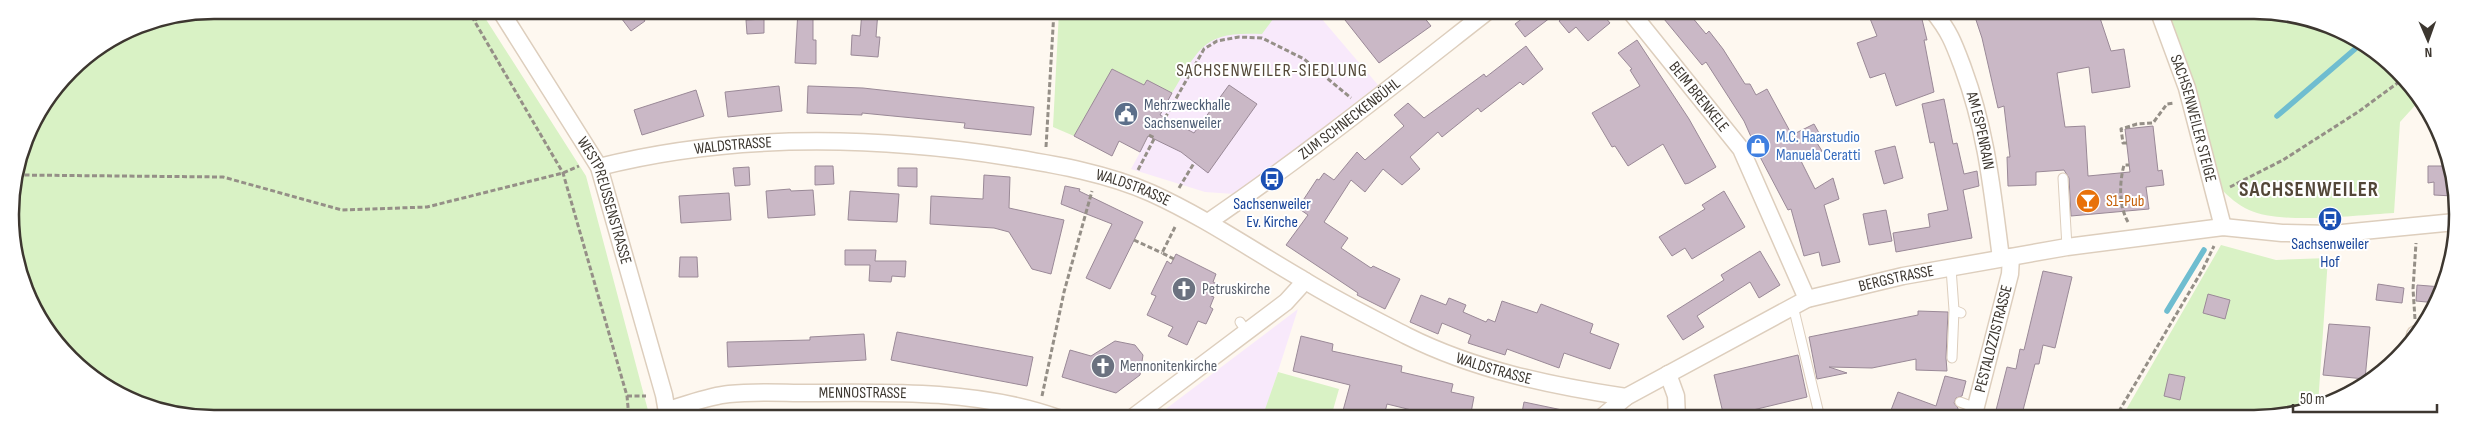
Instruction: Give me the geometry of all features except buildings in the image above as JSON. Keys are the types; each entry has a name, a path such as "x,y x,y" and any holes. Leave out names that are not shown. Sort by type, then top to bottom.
{"street":[{"name":"WESTPREUSSENSTRASSE","path":"506,19 599,167 666,410"},
{"name":"ZUM SCHNECKENBÜHL","path":"1208,222 1272,179 1365,109 1478,19"},
{"name":"BEIM BRENKELE","path":"1636,19 1741,149 1800,302"},
{"name":"AM ESPENRAIN","path":"1939,19 1948,30 1975,101 1987,148 2006,257"},
{"name":"SACHSENWEILER STEIGE","path":"2161,19 2187,88 2223,227"},
{"name":"WALDSTRASSE","path":"599,167 628,159 724,146 808,141 894,143 970,151 1045,163 1097,174 1129,185 1178,211 1208,222 1305,281 1409,337 1464,360 1567,387 1626,396"},
{"name":"BERGSTRASSE","path":"1610,410 1626,396 1800,302 1951,268 2067,247 2142,243 2223,227 2282,233 2332,234 2449,223"},
{"name":"PESTALOZZISTRASSE","path":"1976,410 2010,274 2006,257"},
{"path":"1142,410 1243,327 1286,302 1305,281"},
{"path":"1668,374 1676,396 1677,410"},
{"name":"MENNOSTRASSE","path":"679,410 729,394 845,392 913,394 981,400 1034,410"}],"lane":[{"path":"2063,178 2067,247"},
{"path":"1951,268 1958,311 1952,358"},
{"path":"1800,302 1819,410"},
{"path":"1960,402 1971,410"}],"path":[{"path":"473,19 563,174 627,396 628,410"},
{"path":"1045,163 1054,19"},
{"path":"1166,118 1204,49 1217,41 1239,37 1262,38 1304,59 1351,98"},
{"path":"2213,193 2233,186 2283,160 2358,112 2398,82"},
{"path":"2126,143 2122,143 2121,129 2137,124 2153,123 2167,104"},
{"path":"1129,185 1154,139 1149,135"},
{"path":"1162,253 1194,163"},
{"path":"2124,217 2121,180 2124,165 2129,165"},
{"path":"23,175 223,177 342,210 428,207 563,174"},
{"path":"1039,410 1064,292 1093,189"},
{"path":"2120,410 2203,269 2223,227"},
{"path":"2415,325 2413,289 2417,239"},
{"path":"1134,240 1174,259"}],"shaded area":[{"path":"1147,19 1322,19 1378,85 1246,188 1234,194 1205,192 1131,169 1172,93 1147,80"},
{"path":"1298,309 1266,410 1164,410"}],"green space":[{"path":"486,19 586,176 648,410 202,410 164,404 117,384 85,362 67,344 39,301 25,265 20,240 19,202 25,164 39,128 59,95 85,67 117,45 152,29 189,20"},
{"path":"1059,19 1273,19 1262,34 1227,35 1205,45 1197,53 1172,93 1147,80 1144,85 1112,69 1074,136 1053,127"},
{"path":"2170,19 2279,20 2316,29 2340,39 2373,59 2401,85 2415,105 2400,122 2394,213 2319,218 2280,217 2263,215 2237,203 2221,189 2186,59"},
{"path":"2221,245 2276,260 2328,258 2318,399 2304,404 2266,410 2126,410"},
{"path":"1278,372 1339,389 1333,410 1265,410"}],"waterway":[{"path":"2277,116 2356,48"},
{"path":"2167,311 2204,250"}],"place":[{"name":"Mehrzweckhalle Sachsenweiler","path":"1126,114"},
{"name":"M.C. Haarstudio Manuela Ceratti","path":"1758,146"},
{"name":"Sachsenweiler Ev. Kirche","path":"1272,179"},
{"name":"S1-Pub","path":"2088,201"},
{"name":"Sachsenweiler Hof","path":"2330,219"},
{"name":"Petruskirche","path":"1184,289"},
{"name":"Mennonitenkirche","path":"1103,366"}],"district":[{"name":"SACHSENWEILER-SIEDLUNG","path":"1272,70"},
{"name":"SACHSENWEILER","path":"2309,189"}]}
